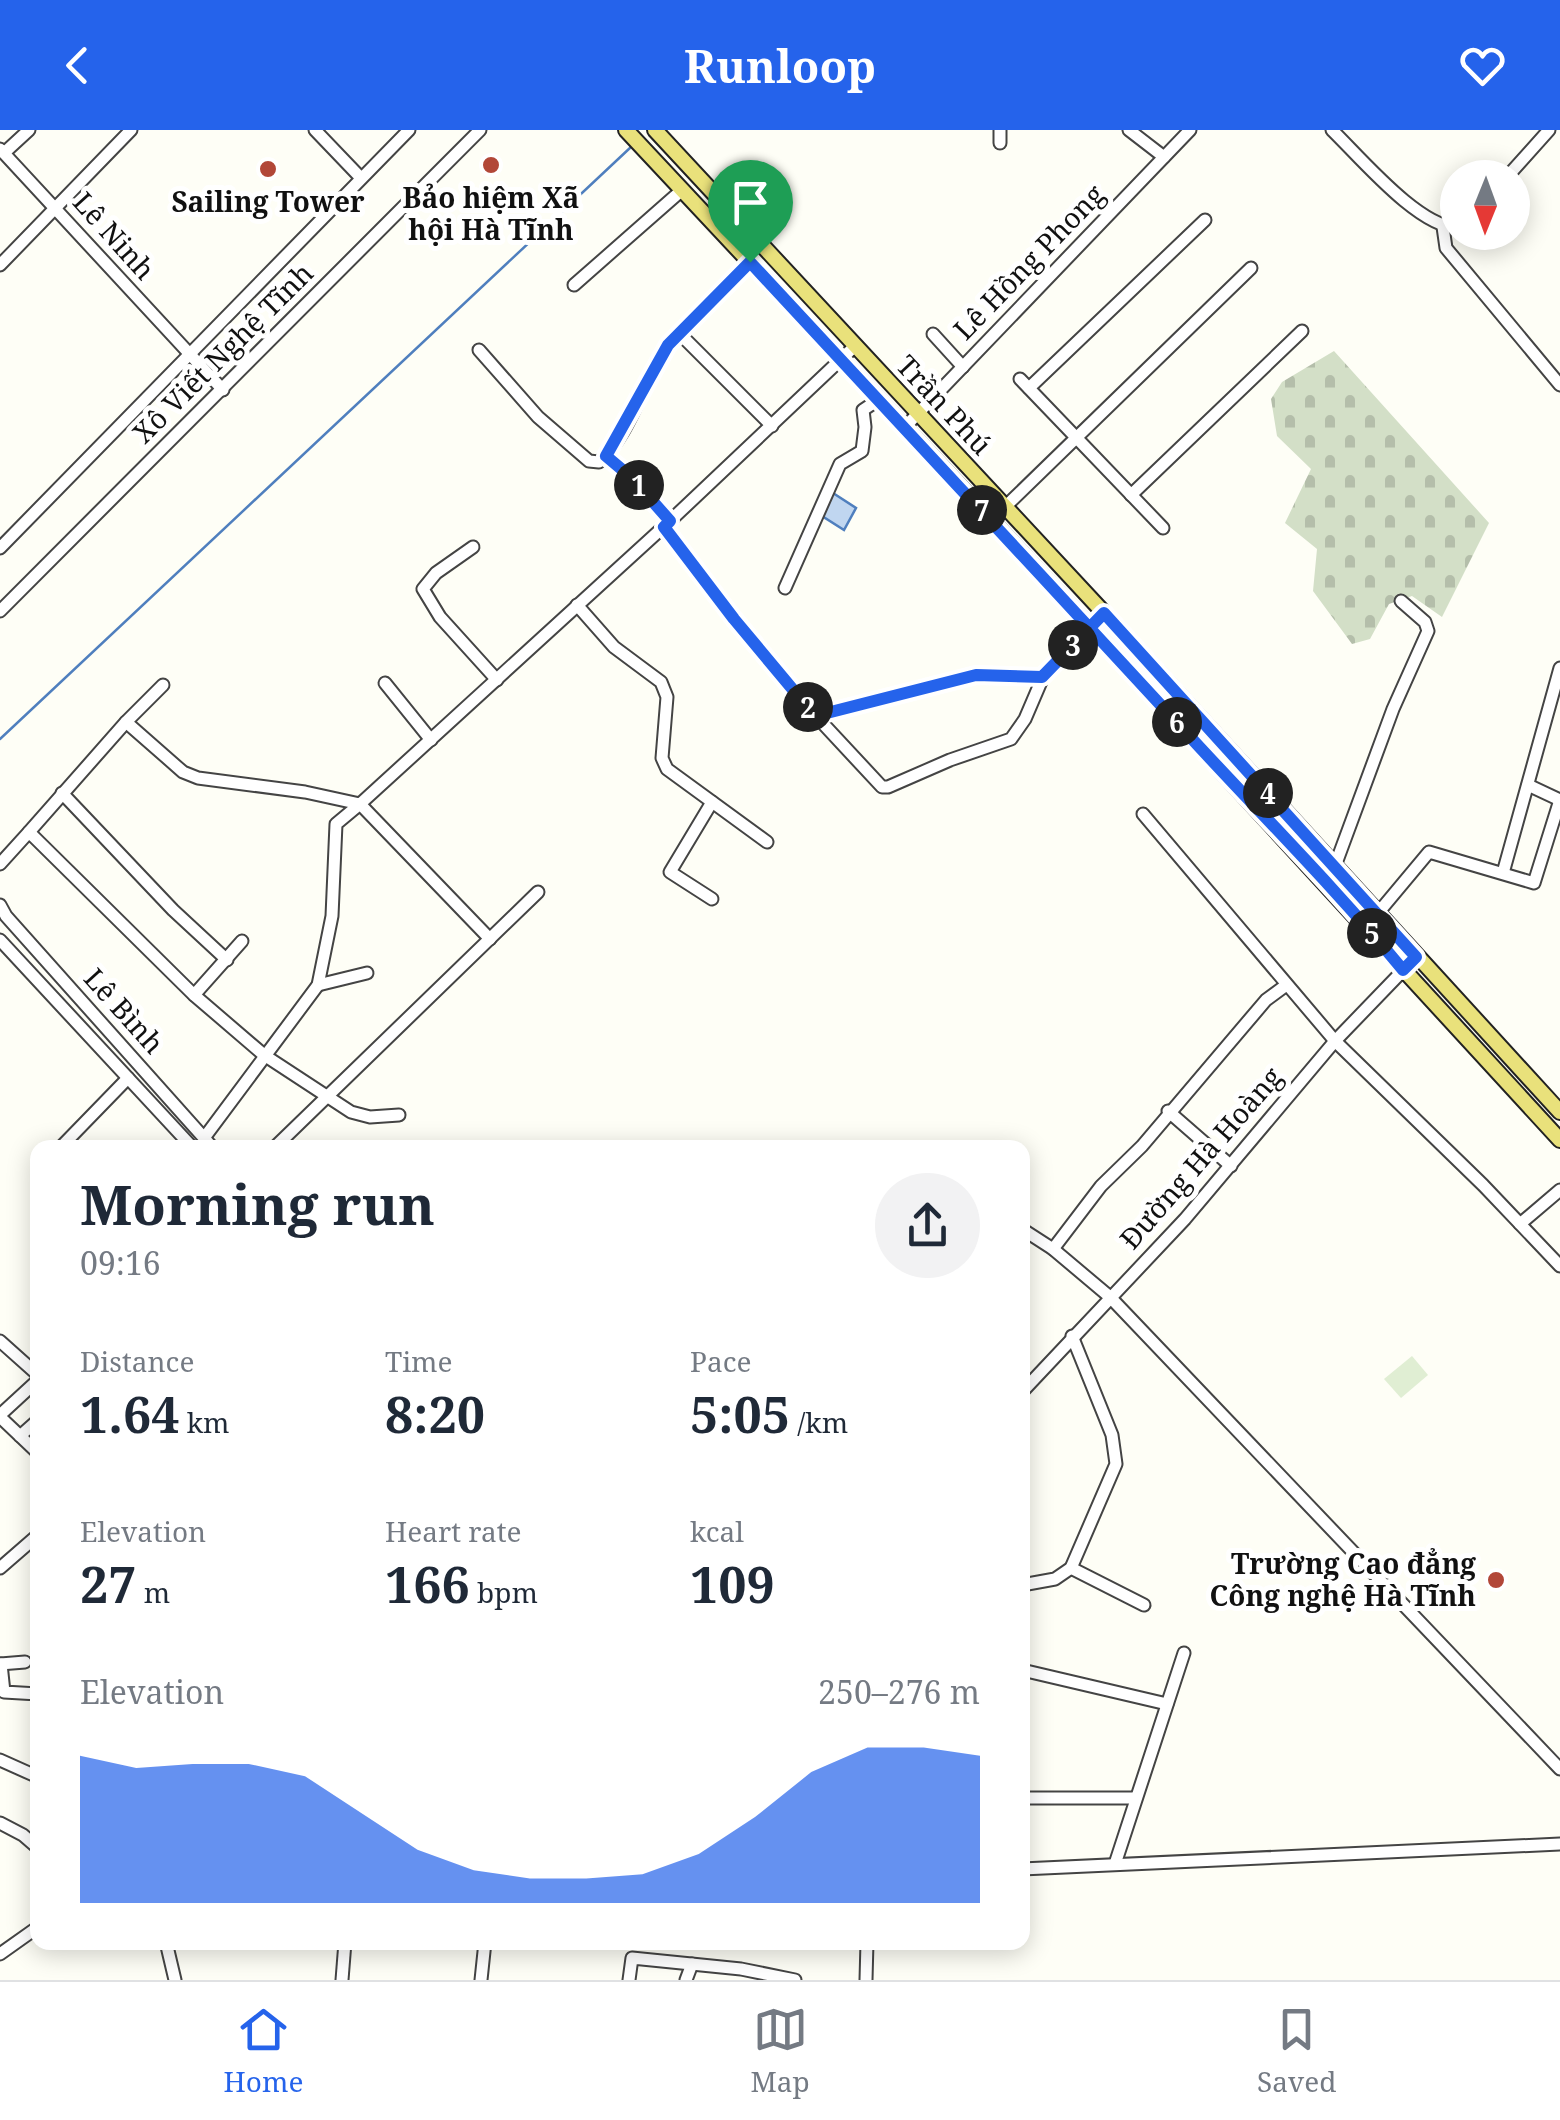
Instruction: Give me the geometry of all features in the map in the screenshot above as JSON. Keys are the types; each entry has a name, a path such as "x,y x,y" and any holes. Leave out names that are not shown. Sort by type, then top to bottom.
{"main road":[{"name":"Trần Phú","path":"626,130 1560,1140"},
{"name":"Trần Phú","path":"655,130 1560,1112"}],"street":[{"path":"2,151 28,130"},
{"path":"0,265 131,130"},
{"path":"315,130 360,177"},
{"name":"Xô Viết Nghệ Tĩnh","path":"0,548 409,130"},
{"name":"Xô Viết Nghệ Tĩnh","path":"0,612 480,130"},
{"path":"1129,130 1164,158"},
{"name":"Lê Hồng Phong","path":"904,428 1190,130"},
{"path":"1332,130 1414,208 1440,225"},
{"path":"1522,160 1549,130"},
{"name":"Lê Ninh","path":"2,151 222,390"},
{"path":"574,285 682,190"},
{"path":"1163,528 1025,383 1206,220"},
{"path":"1448,250 1560,384"},
{"path":"478,350 528,407 576,451 589,461 599,462 668,345 750,262"},
{"path":"1005,507 1251,268"},
{"path":"1131,495 1302,331"},
{"path":"679,333 772,426"},
{"path":"933,334 963,367"},
{"path":"210,1140 264,1055 318,984 332,916 336,824 667,524 855,346"},
{"path":"785,588 840,464 862,452 862,410 878,400"},
{"path":"606,456 632,478 734,619 815,716 882,787 1011,739 1025,720 1042,677 1104,613"},
{"path":"473,547 436,573 423,589 440,617 496,680"},
{"path":"1335,866 1393,709 1428,631 1425,622 1401,601"},
{"path":"577,605 614,647 661,682 667,697 664,764 767,842"},
{"path":"1503,873 1560,668"},
{"path":"815,716 976,675 1042,677"},
{"path":"385,683 431,740"},
{"path":"0,864 163,685"},
{"path":"126,722 183,772 198,778 305,792 360,804 490,939"},
{"path":"1378,913 1429,852 1534,884 1560,806 1558,797 1528,785"},
{"path":"62,794 173,910 227,960"},
{"path":"712,802 670,872 712,899"},
{"path":"1142,814 1334,1042 1560,1266"},
{"path":"29,832 194,995 264,1055 362,1115 399,1115"},
{"path":"282,1140 538,892"},
{"name":"Lê Bình","path":"2,914 205,1140"},
{"name":"Lê Bình","path":"0,940 186,1140"},
{"path":"194,995 242,942"},
{"name":"Đường Hà Hoàng","path":"1030,1383 1230,1166 1334,1042 1416,957"},
{"path":"318,984 367,973"},
{"path":"1053,1248 1100,1186 1142,1146 1266,1000 1285,986"},
{"path":"68,1140 128,1078"},
{"path":"1168,1112 1230,1166"},
{"path":"1520,1224 1560,1190"},
{"path":"1030,1233 1110,1297 1560,1768"},
{"path":"1030,1584 1055,1579 1071,1568 1116,1464 1112,1434 1072,1336"},
{"path":"0,1341 30,1369"},
{"path":"30,1385 0,1416 30,1445"},
{"path":"20,1436 30,1427"},
{"path":"0,1568 30,1542"},
{"path":"1071,1568 1144,1605"},
{"path":"1115,1864 1184,1654"},
{"path":"26,1662 0,1664 4,1692 30,1694"},
{"path":"1030,1672 1167,1704"},
{"path":"0,1760 30,1773"},
{"path":"1030,1798 1136,1798"},
{"path":"0,1823 30,1841"},
{"path":"1030,1869 1560,1844"},
{"path":"0,1954 30,1932"},
{"path":"168,1950 175,1980"},
{"path":"342,1980 344,1950"},
{"path":"482,1980 484,1950"},
{"path":"644,1959 645,1950"},
{"path":"866,1980 867,1950"},
{"path":"628,1980 632,1958 796,1980"},
{"path":"686,1980 692,1964"}],"green space":[{"path":"1334,351 1489,523 1442,617 1412,596 1389,604 1370,639 1352,644 1313,591 1317,549 1285,523 1311,469 1277,436 1271,399 1282,382"},
{"path":"1412,1356 1428,1375 1401,1398 1384,1379"}],"water":[{"path":"833,493 856,508 844,530 822,516"}],"waterway":[{"path":"0,739 631,147"}],"place":[{"name":"Bảo hiệm Xã hội Hà Tĩnh","path":"491,165"},
{"name":"Sailing Tower","path":"268,169"},
{"name":"Trường Cao đẳng Công nghệ Hà Tĩnh","path":"1496,1580"}],"route":[{"path":"750,262 668,345 606,456 632,478 670,521 664,527 815,716 976,675 1042,677 1090,628 1104,613 1416,957 1403,970 1158,701 1090,628 978,506 750,262"}]}
